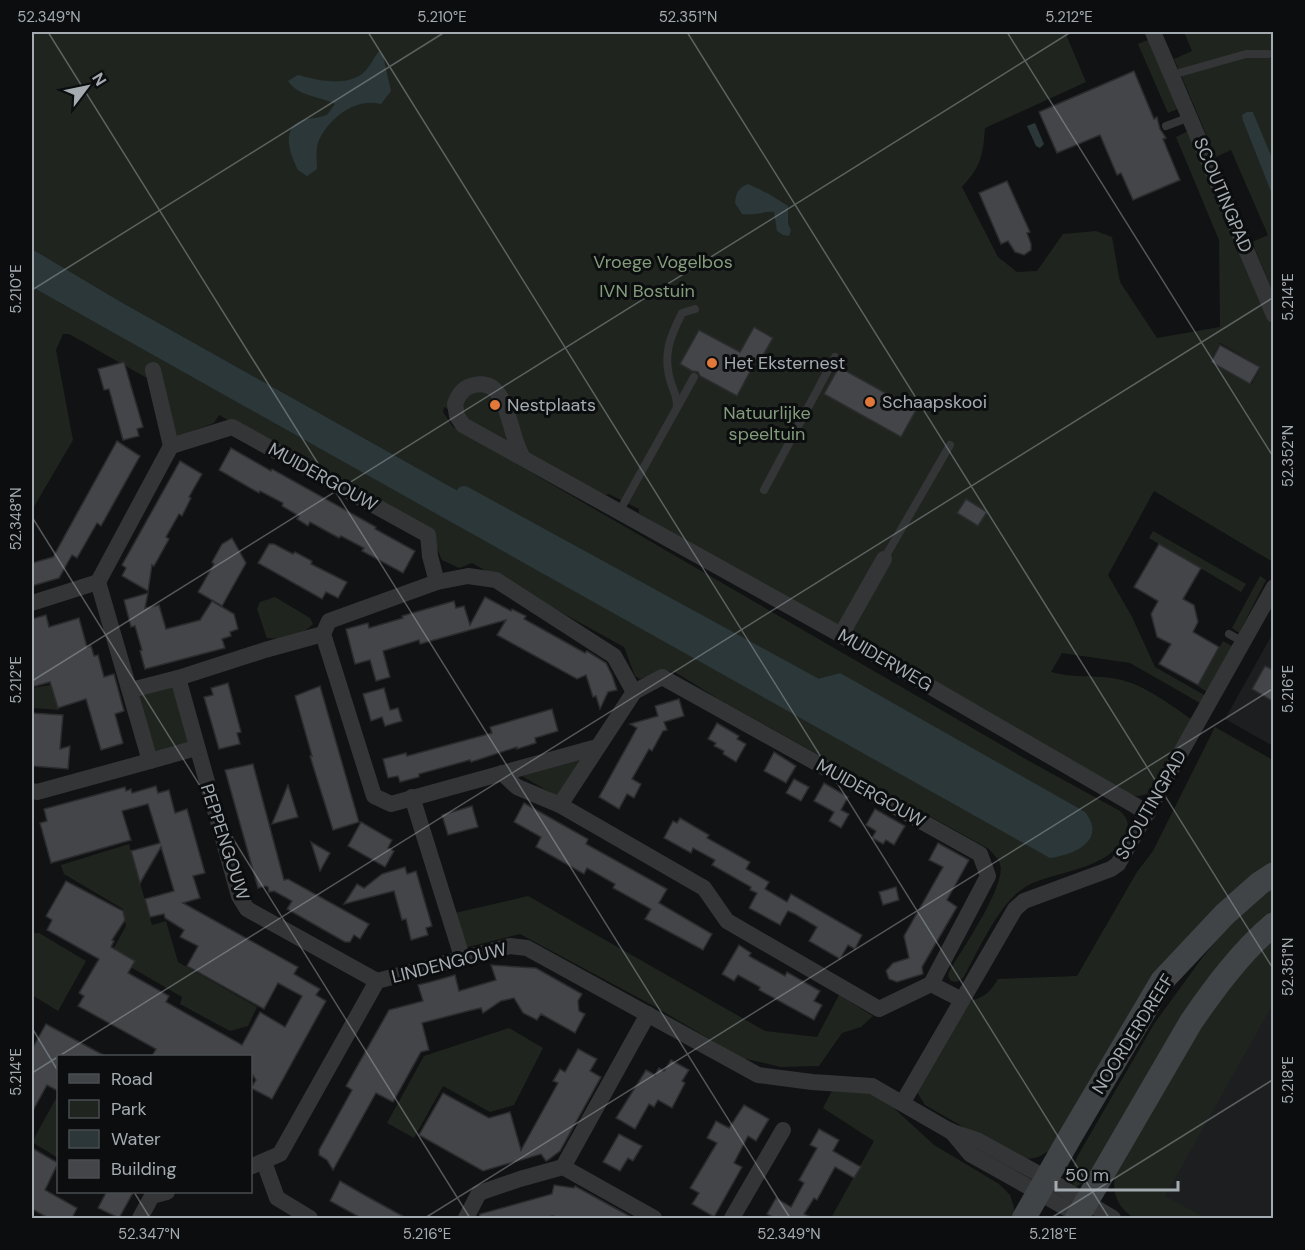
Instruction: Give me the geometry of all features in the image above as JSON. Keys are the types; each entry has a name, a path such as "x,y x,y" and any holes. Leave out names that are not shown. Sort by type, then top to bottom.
{"main road":[{"name":"NOORDERDREEF","path":"1024,1218 1162,981 1224,914 1274,874"},
{"path":"1081,1214 1191,1022 1210,994 1245,951 1274,924"}],"street":[{"name":"SCOUTINGPAD","path":"1153,32 1274,315"},
{"path":"32,603 98,582 171,446 153,369"},
{"path":"484,384 500,393 514,441 524,459 463,425 457,416 455,404 464,390 474,385 484,384"},
{"name":"MUIDERGOUW","path":"171,446 232,427 428,535 430,556 437,582"},
{"name":"MUIDERWEG","path":"524,459 841,635 1148,813"},
{"path":"841,635 884,559"},
{"path":"597,747 392,804 374,796 323,634 329,621 437,582 468,576 496,580 614,656 634,692"},
{"path":"98,582 150,761"},
{"name":"SCOUTINGPAD","path":"962,1000 1015,909 1024,901 1111,869 1118,864 1148,813 1236,638 1274,586"},
{"path":"130,690 178,678 323,634"},
{"name":"MUIDERGOUW","path":"560,805 634,692 662,677 980,854 988,876 931,984"},
{"name":"PEPPENGOUW","path":"178,678 239,897 247,909 377,981"},
{"path":"32,791 36,792 196,748"},
{"path":"502,773 517,787 560,805 704,888 727,921 879,1009 931,984 962,1000 903,1102"},
{"path":"412,797 462,960"},
{"name":"LINDENGOUW","path":"310,1218 277,1198 257,1164 280,1154 377,981 510,946 527,948 758,1075 872,1086 950,1131 970,1154 1042,1186 1081,1214 1113,1218"},
{"path":"563,1167 648,1014"},
{"path":"732,1218 783,1130"},
{"path":"466,1218 479,1193 563,1167 654,1218"},
{"path":"140,1218 152,1196 161,1193"}],"lane":[{"path":"1172,75 1246,54 1268,54"},
{"path":"1166,126 1190,117"},
{"path":"677,409 677,396 667,363 668,341 682,313 695,309"},
{"path":"764,490 835,357"},
{"path":"619,512 694,377"},
{"path":"884,559 950,445"}],"shaded area":[{"path":"1273,633 1273,746 1225,719"},
{"path":"1273,1002 1273,1218 1141,1218"}],"green space":[{"name":"Vroege Vogelbos","path":"32,32 1065,32 1086,82 985,128 980,160 962,187 998,257 1017,272 1037,271 1063,234 1096,231 1112,237 1120,282 1157,338 1220,327 1219,240 1176,137 1190,130 1273,329 1273,562 1154,491 1108,575 1132,617 1155,667 1206,696 1200,703 1130,663 1062,653 1051,672 1123,680 1154,694 1191,719 1167,765 1147,794 1128,795 711,557 639,513 639,509 609,494 605,495 444,407 443,412 453,427 1123,814 1127,828 1118,846 1099,861 1035,882 1019,891 993,924 963,978 957,982 951,981 948,976 949,972 982,918 997,887 1000,864 989,849 720,700 675,672 660,671 640,679 635,676 624,647 472,563 459,568 442,560 431,536 219,415 214,423 176,437 163,387 69,334 63,334 56,350 73,440 32,510 32,287 797,715 841,673 806,682 756,658 121,302 32,249","holes":["1220,343 1261,367 1251,385 1210,362"]},
{"path":"1184,32 1205,32 1206,34 1273,32 1273,160 1253,112 1243,121 1273,197 1273,292 1252,242 1268,235 1231,150 1216,157 1174,59 1192,51"},
{"path":"1150,39 1180,108 1168,113 1138,44"},
{"path":"1153,531 1246,584 1241,592 1149,538"},
{"path":"1260,576 1266,580 1239,633 1232,628"},
{"path":"275,597 310,618 313,624 303,632 292,636 267,638 257,609 260,602"},
{"path":"1223,641 1232,646 1207,692 1198,686"},
{"path":"51,685 59,710 32,708 32,688"},
{"path":"174,686 189,744 154,754 138,696"},
{"path":"1215,727 1273,760 1273,863 1255,876 1054,1146 1044,1154 1036,1158 1014,1156 925,1105 917,1092 967,1002 985,994 998,979 1077,976 1137,872 1153,851"},
{"path":"582,759 558,797 522,776"},
{"path":"129,844 152,925 166,921 178,962 257,1007 248,1026 230,1031 180,1004 182,997 110,955 126,926 123,909 64,874 61,865"},
{"path":"1273,885 1273,913 1089,1179 1076,1187 1073,1185 1072,1171 1077,1157 1154,1024 1240,911"},
{"path":"528,896 765,1031 817,1037 839,995 873,1016 861,1027 842,1033 819,1066 781,1067 742,1058 652,1005 520,934 468,947 463,944 455,913"},
{"path":"32,933 39,933 86,961 58,1011 32,995"},
{"path":"1273,935 1273,1010 1270,1009 1165,1196 1206,1218 1134,1218 1123,1209 1116,1197 1114,1184 1117,1169 1206,1012"},
{"path":"509,1028 543,1048 514,1105 490,1112 443,1086 414,1138 387,1123 424,1056"},
{"path":"835,1085 851,1086 884,1099 934,1145 999,1184 1010,1195 1015,1218 831,1218 874,1141 823,1108"},
{"path":"57,1097 57,1157 32,1142"}],"water":[{"path":"379,51 383,56 391,91 381,104 362,104 353,107 344,111 329,124 318,143 317,169 307,176 298,170 292,157 289,142 291,129 303,120 327,115 335,104 303,93 288,81 298,75 330,81 355,78 365,72"},
{"path":"1253,112 1273,160 1273,197 1243,121 1242,115"},
{"path":"1035,123 1044,144 1040,148 1036,146 1027,126"},
{"path":"748,184 788,206 788,224 791,230 789,236 777,231 774,212 742,214 735,203 736,196 740,189"},
{"path":"32,249 121,302 756,658 806,682 840,673 1085,812 1091,822 1090,838 1078,850 1050,858 32,287"}],"building":[{"path":"1134,71 1154,119 1157,117 1160,129 1166,138 1163,139 1180,180 1133,200 1121,173 1117,175 1100,135 1057,153 1039,112"},
{"path":"1007,181 1030,232 1027,233 1031,250 1024,255 1015,252 1008,241 1001,244 979,193"},
{"path":"754,327 773,338 762,357 759,355 737,396 700,376 698,372 680,364 699,330 740,352"},
{"path":"1220,345 1260,367 1250,384 1211,362"},
{"path":"124,362 143,427 137,429 139,436 123,440 109,389 104,390 98,369"},
{"name":"Schaapskooi","path":"839,367 916,410 901,437 824,394"},
{"path":"117,441 140,456 101,526 97,523 77,558 72,555 59,578 32,586 32,563 53,557"},
{"path":"231,448 376,527 375,529 415,551 403,573 362,551 364,548 341,536 339,538 310,522 308,526 297,519 299,516 282,506 283,503 260,491 259,493 219,470"},
{"path":"180,461 202,474 189,497 191,498 182,516 179,514 166,537 169,539 154,566 152,565 148,591 122,576 126,568 122,565"},
{"path":"966,499 987,512 978,526 957,513"},
{"path":"232,538 246,563 222,606 198,592 222,544"},
{"path":"269,544 274,544 293,554 295,552 312,561 311,564 347,582 338,598 326,592 322,599 258,563"},
{"path":"1159,544 1201,568 1183,599 1194,605 1198,622 1193,632 1219,647 1198,685 1159,664 1171,644 1157,637 1151,614 1158,601 1134,587"},
{"path":"148,593 145,608 159,605 166,629 200,620 212,601 234,614 238,629 230,632 231,636 222,639 225,648 145,669 135,626 131,627 124,600"},
{"path":"485,597 526,616 524,619 606,663 617,690 608,692 600,709 596,696 593,697 586,675 577,679 497,635 506,620 420,644 419,640 383,651 390,677 376,681 370,660 355,664 346,629 368,623 369,628 454,601 456,608 464,606 470,625"},
{"path":"46,615 49,627 79,618 87,647 91,646 94,656 98,655 104,677 114,674 124,711 115,714 123,743 101,750 86,699 58,708 50,682 32,687 32,619"},
{"path":"1265,666 1274,670 1274,702 1252,689"},
{"path":"228,683 241,732 237,733 240,744 219,749 204,697 213,695 211,688"},
{"path":"320,686 359,822 333,830 310,756 312,756 295,696"},
{"path":"384,688 390,710 398,708 402,721 385,726 382,717 371,721 363,694"},
{"path":"679,699 684,716 664,722 667,730 663,731 652,751 649,749 632,779 641,784 634,798 627,794 619,809 599,797 637,728 630,724 658,716 655,706"},
{"path":"552,709 558,731 535,738 536,743 419,774 419,777 400,782 398,776 388,778 383,759 406,753 407,756 492,733 490,727"},
{"path":"32,713 63,715 60,749 70,746 68,769 32,766"},
{"path":"717,723 739,736 737,739 746,744 736,762 723,754 724,751 714,746 716,743 708,739"},
{"path":"774,752 796,766 786,783 764,771"},
{"path":"253,764 284,880 288,879 369,924 360,939 354,935 350,942 345,942 287,909 292,901 274,891 269,892 268,887 258,888 225,770"},
{"path":"794,779 809,787 801,801 786,793"},
{"path":"824,783 848,797 841,810 849,814 841,828 829,821 834,812 814,801"},
{"path":"288,785 298,817 272,824"},
{"path":"156,786 158,793 169,790 175,813 187,809 205,873 193,876 200,898 183,903 298,967 294,974 320,989 316,995 326,1001 272,1099 252,1089 256,1080 252,1074 252,1055 153,1055 156,1049 78,1006 84,996 79,993 99,959 47,930 52,920 46,916 66,881 123,911 125,920 112,940 114,941 111,947 135,961 128,973 169,996 166,1002 242,1045 260,1012 285,1027 302,996 278,983 264,1009 187,966 198,946 180,937 184,930 165,918 164,914 150,917 145,899 174,891 161,847 140,883 131,851 160,843 148,804 122,811 131,840 51,863 40,823 47,821 44,809 125,787 126,791 131,789 132,793"},
{"path":"524,803 588,839 586,844 667,889 659,903 712,934 703,950 645,919 651,909 613,888 615,884 587,868 584,874 536,847 541,837 514,822"},
{"path":"472,806 478,827 448,835 442,815"},
{"path":"875,809 905,826 894,845 886,840 883,844 872,838 876,831 866,825"},
{"path":"680,818 709,835 707,838 750,862 746,869 769,882 765,889 787,902 791,894 862,935 855,949 848,945 840,959 809,941 817,927 795,914 788,911 780,925 749,908 757,893 750,890 751,887 712,865 715,860 693,848 691,853 664,838 673,821 677,823"},
{"path":"361,822 392,840 388,848 394,851 385,867 348,846"},
{"path":"311,842 330,853 320,871"},
{"path":"938,843 969,860 947,900 957,907 922,967 923,974 897,982 889,979 886,971 893,963 909,958 904,936 943,867 929,860"},
{"path":"405,867 407,874 416,871 432,926 426,928 428,935 411,940 406,919 402,920 394,891 344,904 357,884 364,888 382,874"},
{"path":"896,887 899,900 883,905 879,892"},
{"path":"739,945 751,953 749,956 785,976 787,972 820,991 814,1001 822,1005 814,1020 759,990 760,987 738,975 734,981 722,974"},
{"path":"491,965 536,968 582,994 578,1001 579,1011 585,1014 575,1033 541,1014 537,1020 523,1013 514,998 501,1001 483,1013 481,1008 422,1023 429,1050 421,1052 393,1102 376,1093 333,1170 327,1160 319,1155 319,1150 352,1090 346,1086 389,1010 423,1001 418,985 455,975 459,991 496,980"},
{"path":"46,1024 103,1055 57,1055 57,1090 47,1085 32,1112 32,1049"},
{"path":"578,1049 597,1059 590,1071 601,1077 560,1151 548,1160 546,1161 541,1154 483,1171 419,1135 443,1093 489,1118 510,1112 521,1150 558,1083 553,1081 560,1069 565,1072"},
{"path":"671,1060 689,1070 682,1081 685,1083 672,1108 658,1100 654,1107 649,1104 635,1129 616,1118 646,1070 655,1075 659,1068 664,1071"},
{"path":"744,1105 769,1119 756,1141 748,1136 734,1163 742,1167 714,1217 692,1204 699,1193 690,1188 717,1143 707,1138 716,1121 729,1128"},
{"path":"819,1129 839,1140 833,1151 861,1167 854,1178 835,1167 817,1200 814,1198 804,1214 812,1218 774,1218 767,1214 776,1198 791,1207 804,1183 799,1180 817,1148 810,1145"},
{"path":"619,1134 642,1146 633,1161 628,1158 620,1171 603,1162"},
{"path":"32,1148 57,1162 45,1190 77,1208 72,1218 48,1218 34,1210 32,1214"},
{"path":"340,1181 406,1218 361,1218 330,1201"},
{"path":"554,1185 574,1188 575,1186 633,1218 557,1218 553,1216 479,1218 480,1214 552,1194"},
{"path":"106,1193 133,1193 119,1218 98,1208"}],"waterway":[{"path":"464,494 828,693"}],"place":[{"name":"Het Eksternest","path":"712,363"},
{"name":"Schaapskooi","path":"870,402"},
{"name":"Nestplaats","path":"495,405"}],"park label":[{"name":"IVN Bostuin","path":"647,291"},
{"name":"Natuurlijke speeltuin","path":"767,423"}]}
